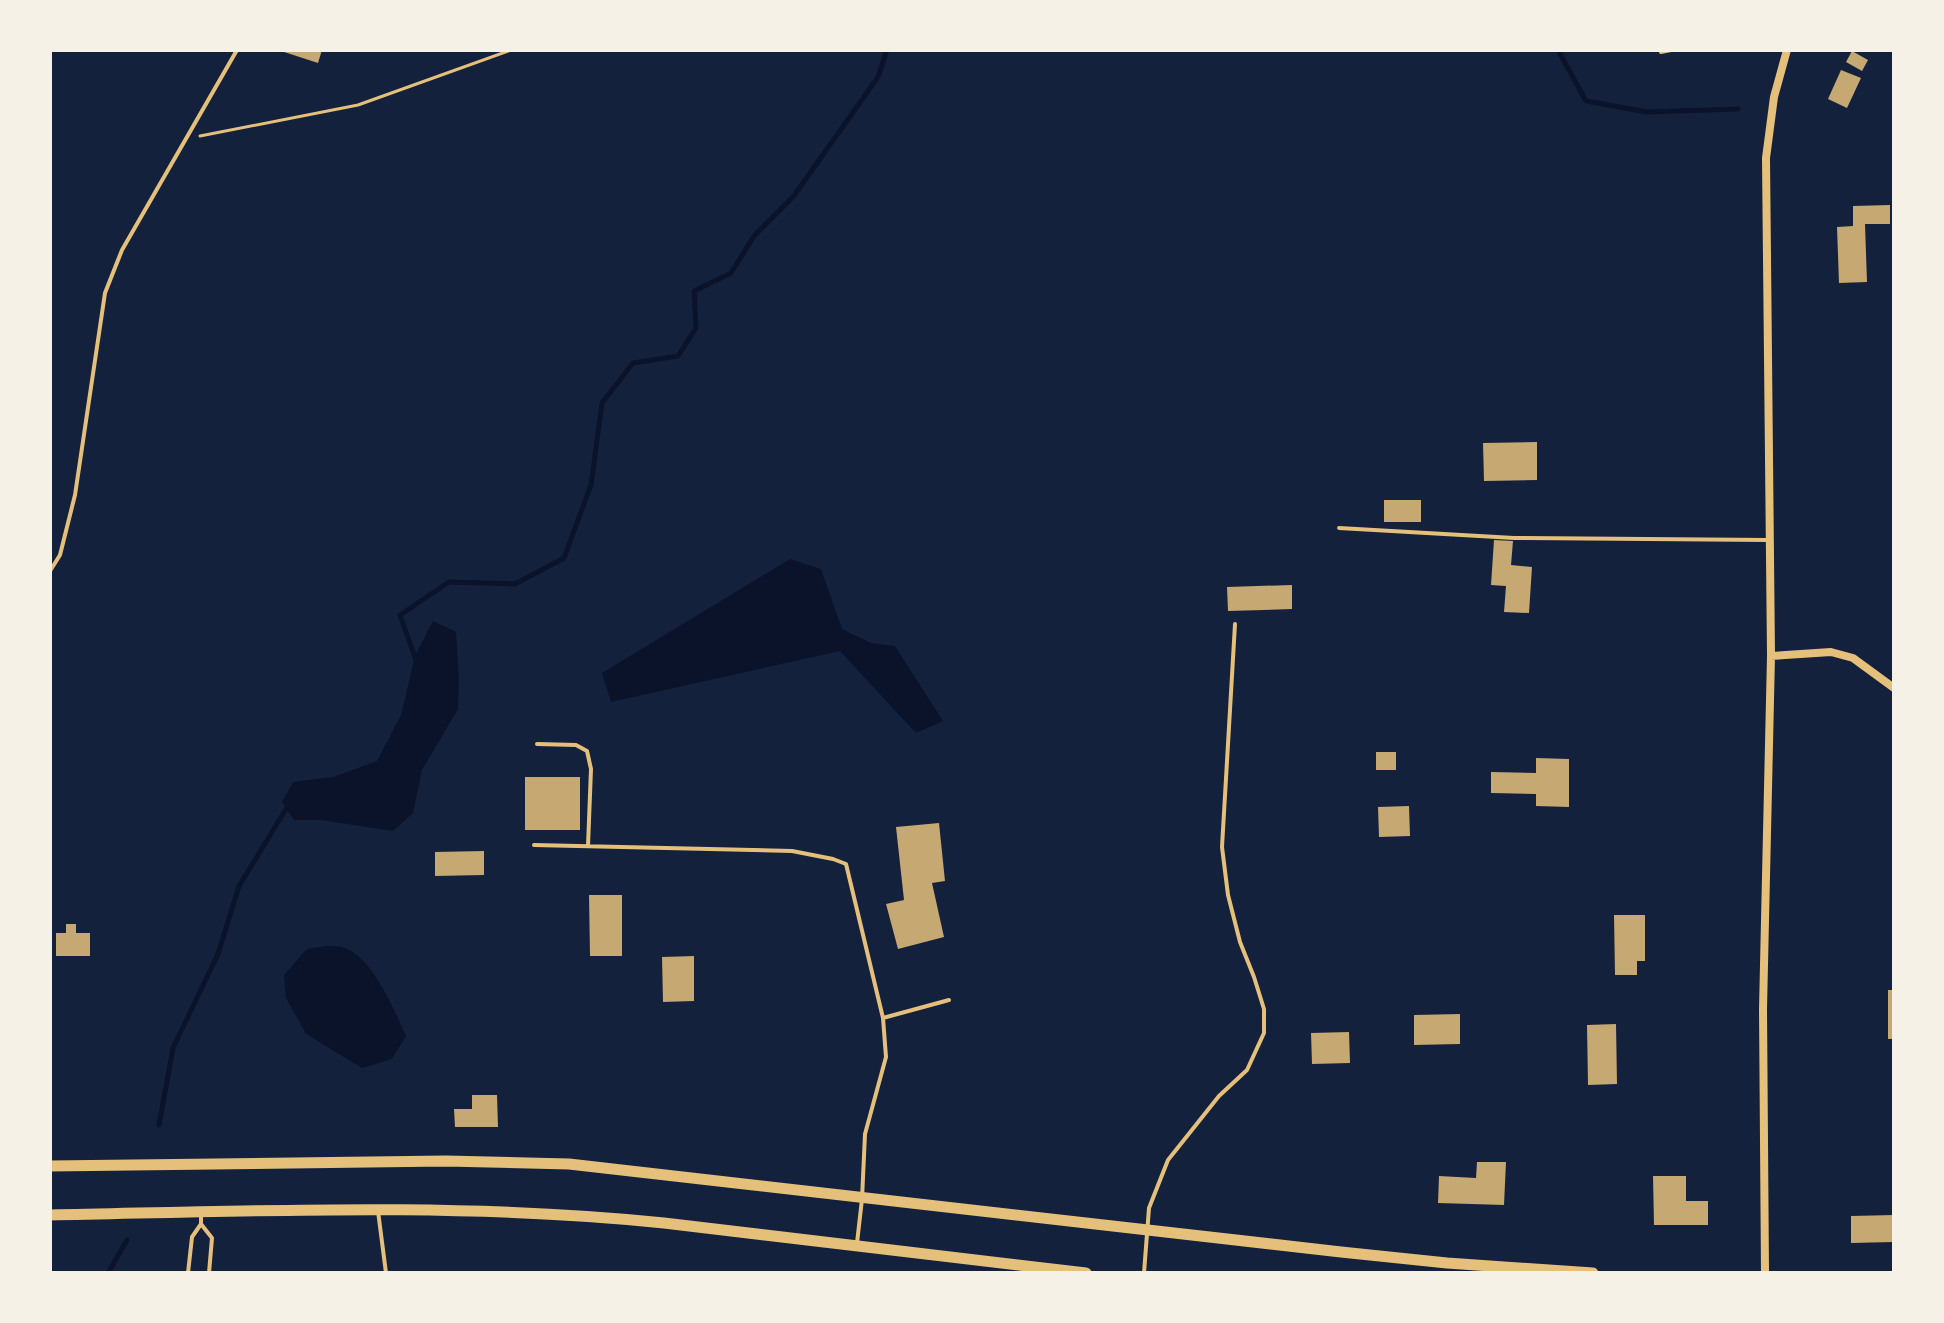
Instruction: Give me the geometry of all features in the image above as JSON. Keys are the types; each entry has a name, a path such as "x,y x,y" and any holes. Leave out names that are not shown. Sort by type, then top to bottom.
{"main road":[{"path":"50,1166 446,1161 569,1164 1432,1261 1593,1273"},
{"path":"50,1215 201,1218 378,1208 519,1212 616,1218 1086,1273"}],"street":[{"path":"1765,1273 1763,999 1771,656 1766,158 1774,97 1787,50"},
{"path":"1771,656 1831,652 1853,658 1894,688"}],"lane":[{"path":"50,571 60,555 75,495 105,293 122,250 237,50"},
{"path":"1661,52 1671,50"},
{"path":"1339,528 1514,538 1768,540"},
{"path":"1144,1273 1149,1208 1168,1160 1219,1096 1247,1070 1264,1033 1264,1009 1240,942 1228,895 1222,847 1235,624"},
{"path":"537,744 576,745 587,751 591,769 588,846"},
{"path":"534,845 792,851 846,864 883,1018 886,1057 865,1134 857,1245"},
{"path":"883,1018 949,1000"},
{"path":"378,1208 386,1273"},
{"path":"188,1273 192,1237 201,1218"},
{"path":"201,1218 212,1238 209,1273"}],"path":[{"path":"185,139 358,105 511,50"}],"water":[{"path":"790,559 821,569 842,629 871,643 895,646 943,721 916,733 840,651 611,702 602,673"},
{"path":"433,621 456,632 458,709 422,770 413,813 393,831 321,820 294,820 282,802 293,782 333,777 377,761 401,715 415,656"},
{"path":"343,947 355,954 365,962 382,986 406,1036 392,1059 362,1068 306,1034 286,998 284,975 307,949"}],"building":[{"path":"278,50 322,50 318,63"},
{"path":"1852,51 1868,60 1862,71 1846,62"},
{"path":"1841,70 1861,78 1847,108 1828,99"},
{"path":"1890,205 1890,224 1865,224 1867,282 1839,283 1837,227 1853,226 1853,206"},
{"path":"1537,442 1537,480 1484,481 1483,443"},
{"path":"1384,500 1421,500 1421,522 1384,522"},
{"path":"1494,540 1513,541 1511,565 1532,567 1529,613 1504,612 1506,586 1491,585"},
{"path":"1292,585 1292,609 1228,611 1227,587"},
{"path":"1376,752 1396,752 1396,770 1376,770"},
{"path":"1536,758 1569,759 1569,807 1536,806 1536,794 1491,793 1491,772 1536,773"},
{"path":"525,777 580,777 580,830 525,830"},
{"path":"1409,806 1410,836 1379,837 1378,807"},
{"path":"939,823 945,881 932,883 944,937 898,949 886,904 904,900 896,827"},
{"path":"484,851 484,875 435,876 435,852"},
{"path":"589,895 622,895 622,956 590,956"},
{"path":"1614,915 1645,915 1645,961 1637,961 1637,975 1615,975"},
{"path":"66,924 76,924 76,933 90,933 90,956 56,956 56,933 66,933"},
{"path":"694,956 694,1001 663,1002 662,957"},
{"path":"1888,990 1894,990 1894,1039 1888,1039"},
{"path":"1460,1014 1460,1044 1414,1045 1414,1015"},
{"path":"1616,1024 1617,1084 1588,1085 1587,1025"},
{"path":"1349,1032 1350,1063 1312,1064 1311,1033"},
{"path":"472,1095 497,1095 498,1127 455,1127 454,1109 472,1109"},
{"path":"1477,1162 1506,1162 1504,1205 1438,1203 1439,1176 1476,1178"},
{"path":"1653,1176 1686,1176 1686,1201 1708,1201 1708,1225 1654,1225"},
{"path":"1894,1215 1894,1242 1851,1243 1851,1216"}],"waterway":[{"path":"417,663 400,615 449,582 515,584 564,558 591,485 602,403 633,363 678,356 696,328 694,291 731,273 754,236 793,197 878,77 887,50"},
{"path":"1558,50 1586,101 1647,112 1738,109"},
{"path":"159,1125 173,1048 218,954 239,886 286,809 293,807"},
{"path":"108,1273 127,1240"}]}
